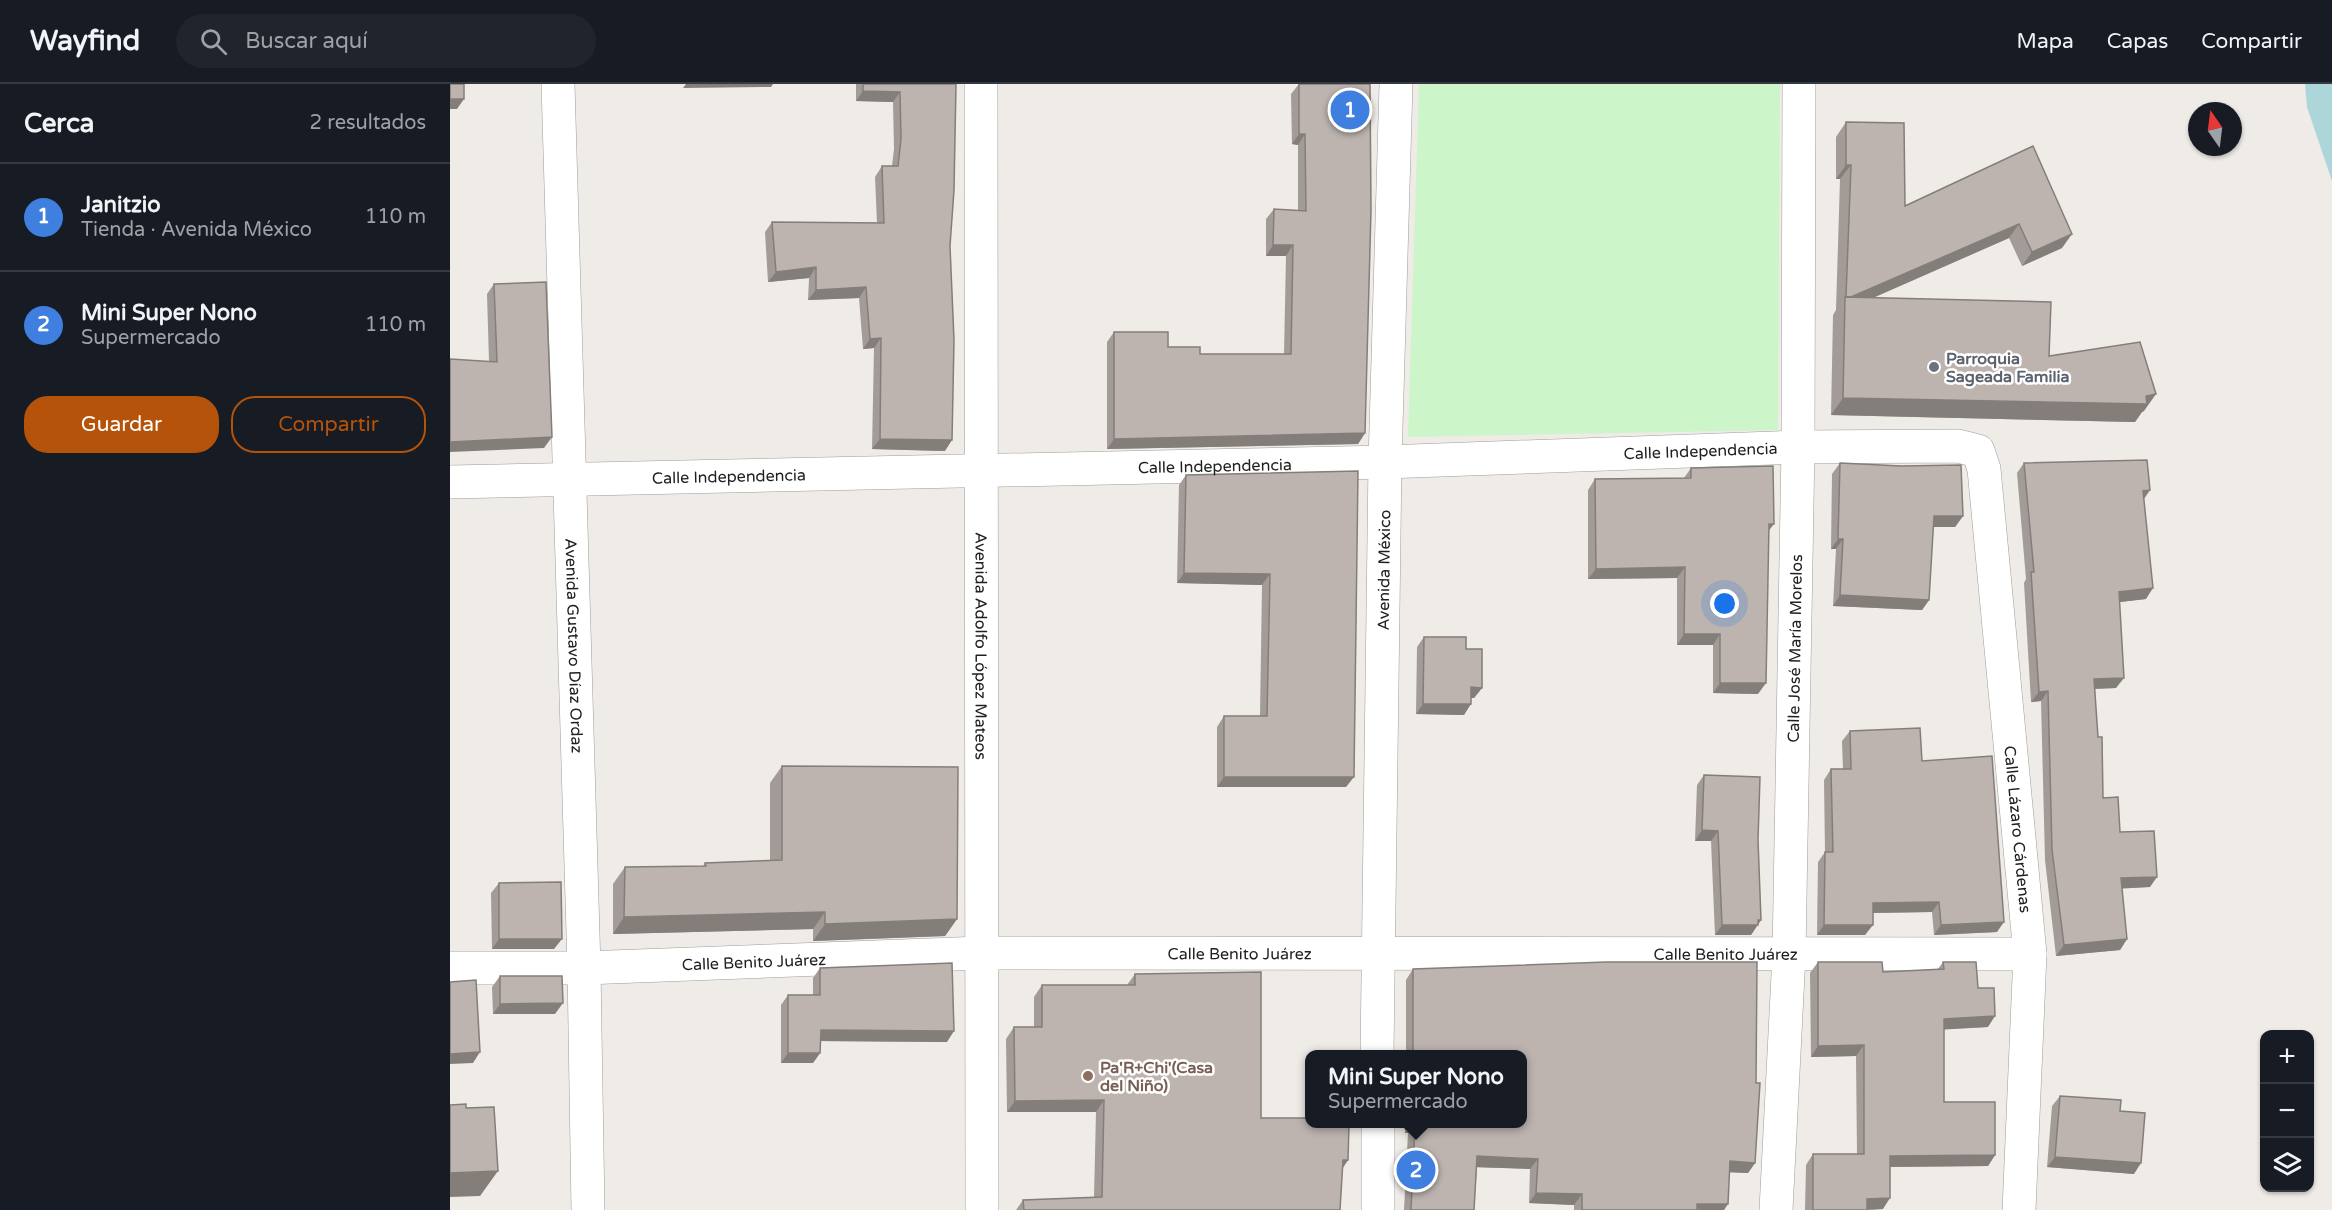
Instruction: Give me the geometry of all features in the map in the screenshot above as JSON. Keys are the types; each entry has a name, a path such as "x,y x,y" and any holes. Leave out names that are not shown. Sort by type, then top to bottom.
{"street":[{"name":"Avenida Gustavo Díaz Ordaz","path":"558,84 571,480 588,1210"},
{"name":"Avenida Adolfo López Mateos","path":"981,84 982,1210"},
{"name":"Avenida México","path":"1377,1050 1376,952 1385,462 1396,84"},
{"name":"Calle José María Morelos","path":"1776,1210 1790,955 1798,447 1799,84"},
{"name":"Calle Independencia","path":"450,482 1385,462 1798,447 1958,446 1978,451"},
{"name":"Calle Lázaro Cárdenas","path":"1978,451 1984,469 2030,954 2019,1210"},
{"name":"Calle Benito Juárez","path":"450,968 584,968 982,953 2030,954"},
{"path":"1377,1128 1378,1210"}],"green space":[{"path":"1419,84 1780,84 1778,430 1408,437"}],"water":[{"path":"2305,84 2332,84 2332,181 2307,107"}],"building":[{"path":"450,84 464,84 464,99 450,99"},
{"path":"863,84 956,84 954,190 950,246 954,340 952,440 880,439 881,338 870,339 866,287 816,290 816,267 776,272 772,222 884,223 882,166 898,166 901,139 900,92 863,91"},
{"path":"1299,84 1370,84 1371,210 1365,433 1114,439 1114,332 1168,332 1168,347 1200,347 1200,354 1291,354 1293,245 1273,245 1274,209 1306,211 1305,134 1299,134"},
{"path":"1846,122 1904,123 1905,206 2033,146 2072,234 2032,252 2019,224 1851,297 1846,297 1851,165 1846,165"},
{"path":"546,282 552,437 450,442 450,359 497,362 494,284"},
{"name":"Parroquia Sageada Familia","path":"1845,297 2051,302 2049,356 2140,342 2156,394 2146,396 2147,404 1843,398"},
{"path":"2147,460 2150,490 2143,491 2153,588 2119,592 2124,678 2094,679 2098,737 2102,737 2103,798 2118,797 2120,832 2154,831 2157,877 2121,878 2127,939 2064,945 2052,850 2048,691 2039,692 2031,572 2034,572 2024,463"},
{"path":"1840,463 1901,466 1961,465 1963,516 1934,516 1929,600 1840,595 1843,539 1838,539"},
{"path":"1773,466 1774,524 1769,524 1766,683 1720,683 1720,634 1684,634 1685,567 1596,569 1595,479 1691,478 1691,468"},
{"path":"1358,471 1354,777 1224,777 1224,716 1267,716 1270,574 1184,573 1186,475"},
{"path":"1424,637 1466,637 1466,649 1482,649 1482,688 1471,687 1471,704 1423,704"},
{"path":"1920,728 1922,761 1992,756 2004,922 1941,925 1939,902 1873,903 1873,925 1824,925 1825,852 1833,852 1831,769 1851,769 1850,731"},
{"path":"782,766 958,767 957,919 825,924 825,912 624,917 625,867 706,866 705,863 782,860"},
{"path":"1704,775 1760,777 1758,840 1761,920 1758,920 1758,925 1722,925 1718,831 1702,830"},
{"path":"561,882 562,939 499,939 499,883"},
{"path":"1606,962 1757,962 1756,1083 1760,1083 1755,1163 1730,1161 1728,1204 1697,1204 1697,1210 1582,1210 1582,1194 1536,1193 1538,1159 1477,1156 1474,1210 1411,1210 1415,1128 1527,1128 1527,1050 1413,1050 1413,969"},
{"path":"1818,962 1882,962 1883,972 1944,969 1943,962 1976,962 1978,988 1994,988 1995,1016 1944,1019 1944,1102 1995,1102 1995,1155 1890,1156 1890,1198 1867,1199 1867,1210 1813,1210 1813,1154 1864,1154 1864,1045 1818,1046"},
{"path":"952,963 954,1031 821,1030 820,1053 788,1053 788,995 820,995 820,968"},
{"path":"1261,972 1261,1118 1305,1118 1305,1128 1349,1128 1348,1160 1343,1160 1340,1210 1024,1210 1023,1200 1102,1197 1104,1100 1015,1101 1014,1027 1042,1027 1042,985 1135,985 1135,974"},
{"path":"500,976 562,976 563,1003 500,1004"},
{"path":"476,980 480,1052 450,1054 450,982"},
{"path":"2060,1096 2121,1100 2120,1111 2145,1113 2141,1163 2055,1157"},
{"path":"466,1104 466,1108 494,1107 498,1171 450,1173 450,1105"}],"place":[{"name":"Janitzio","path":"1350,110"},
{"name":"Parroquia Sageada Familia","path":"1934,367"},
{"name":"Pa'R+Chi'(Casa del Niño)","path":"1088,1076"},
{"name":"Mini Super Nono","path":"1416,1170"}]}
